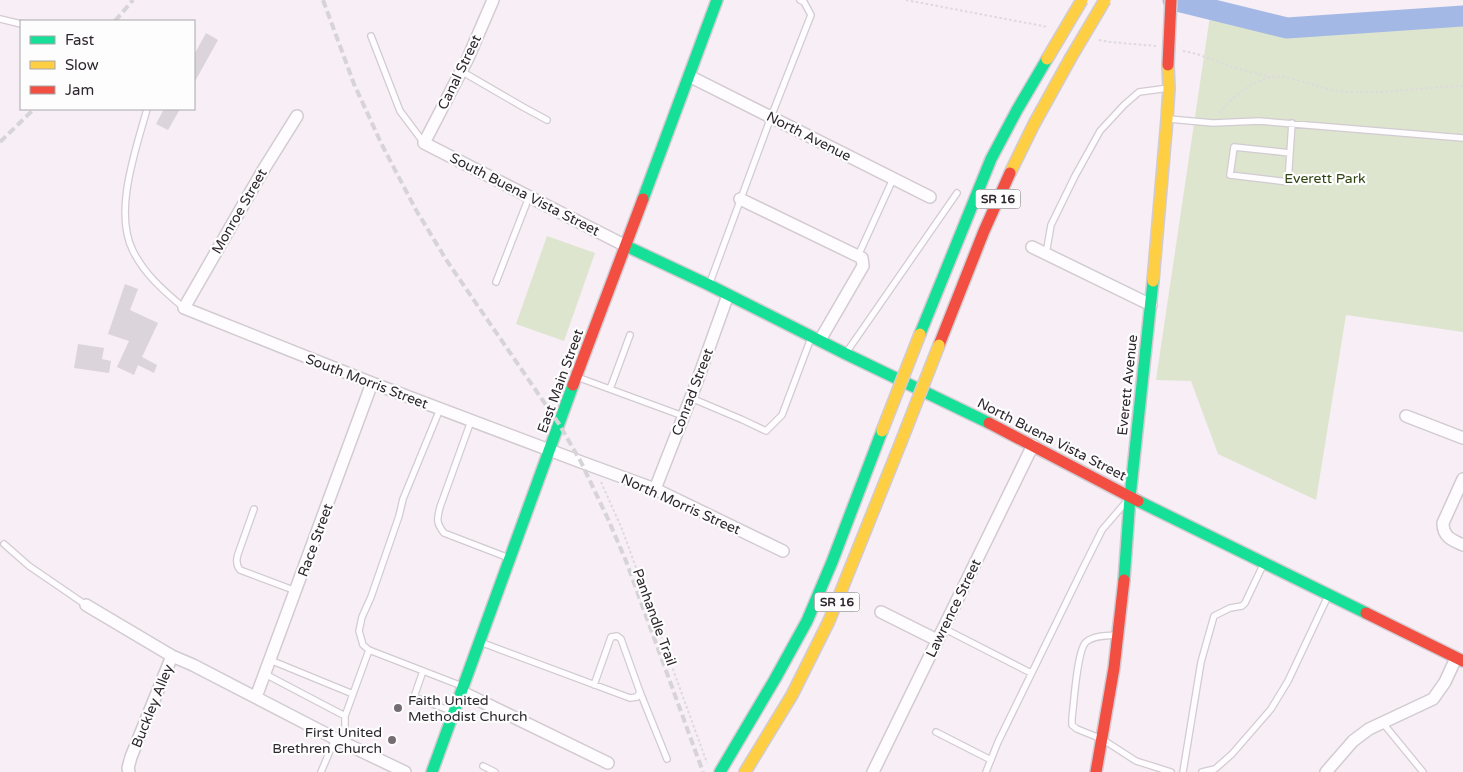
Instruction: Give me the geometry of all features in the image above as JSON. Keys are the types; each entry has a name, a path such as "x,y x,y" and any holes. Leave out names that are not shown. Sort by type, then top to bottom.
{"main road":[{"name":"East Main Street","path":"432,772 717,0"},
{"name":"SR 16","path":"720,772 806,621 832,562 920,334 992,159 1017,110 1082,0"},
{"name":"SR 16","path":"745,772 792,695 829,621 990,218 1014,165 1036,119 1105,0"},
{"name":"Everett Avenue","path":"1096,772 1119,635 1124,587 1130,496 1151,305 1169,88 1168,64 1172,0"},
{"name":"North Buena Vista Street","path":"626,246 1033,445 1130,496 1460,660"}],"street":[{"name":"Canal Street","path":"424,143 461,71 493,0"},
{"name":"North Avenue","path":"689,76 930,198"},
{"name":"Monroe Street","path":"184,308 262,172 297,116"},
{"name":"South Buena Vista Street","path":"424,143 626,246"},
{"path":"740,199 862,258 863,266 816,338"},
{"path":"1032,247 1151,305"},
{"name":"Conrad Street","path":"655,489 691,398 728,295"},
{"name":"South Morris Street","path":"184,308 372,383 551,450"},
{"name":"Race Street","path":"256,697 372,383"},
{"path":"1406,416 1463,438"},
{"name":"Lawrence Street","path":"873,772 1033,445"},
{"name":"North Morris Street","path":"551,450 655,489 783,550"},
{"path":"1463,479 1444,523 1443,530 1446,536 1463,545"},
{"path":"86,605 172,656 405,772"},
{"path":"881,612 937,640"},
{"name":"Buckley Alley","path":"128,772 131,757 172,656"},
{"path":"1326,772 1353,741 1369,729 1433,700 1460,660"},
{"path":"463,689 608,762"}],"lane":[{"path":"709,285 811,15 804,2 800,0"},
{"path":"0,19 20,24"},
{"path":"371,36 400,111 424,143"},
{"path":"461,71 547,120"},
{"path":"1046,254 1051,225 1100,131 1139,92 1169,88"},
{"path":"147,110 126,188 125,218 129,240 132,250 147,273 161,289 184,308"},
{"path":"1166,119 1214,123 1259,121 1292,123 1463,138"},
{"path":"1290,153 1234,147 1230,175 1288,182 1290,153 1292,123"},
{"path":"858,256 893,179"},
{"path":"846,354 957,192"},
{"path":"496,282 528,197"},
{"path":"610,389 630,335"},
{"path":"691,398 766,431 782,415 816,338"},
{"path":"577,377 683,416"},
{"path":"440,409 403,499 399,516 371,597 362,617 359,631 363,645 369,650 463,689"},
{"path":"471,421 440,507 437,520 439,527 444,533 511,559"},
{"path":"986,772 1031,673 1102,530 1130,496"},
{"path":"254,508 236,560 237,566 240,570 296,591"},
{"path":"4,544 29,566 86,605"},
{"path":"1183,772 1201,662 1214,616 1230,608 1242,606 1245,603 1264,562"},
{"path":"1202,772 1215,769 1232,754 1271,709 1288,681 1329,594"},
{"path":"943,628 1031,673"},
{"path":"1119,635 1093,638 1087,641 1081,651 1072,725 1077,729 1102,739 1136,761 1171,772"},
{"path":"594,684 611,637 617,636 621,639 640,692 668,758"},
{"path":"480,642 630,698 637,697 640,692"},
{"path":"320,772 339,740 345,734 345,716 369,650"},
{"path":"270,660 353,694"},
{"path":"423,671 414,697 454,712"},
{"path":"265,674 345,716"},
{"path":"1382,722 1423,772"},
{"path":"936,732 991,760"},
{"path":"483,766 495,772"}],"path":[{"path":"1214,123 1225,106 1245,89 1260,80 1271,77 1290,78 1346,92 1378,92 1463,86"},
{"name":"Panhandle Trail","path":"590,466 603,486 622,529 708,763"}],"green space":[{"name":"Everett Park","path":"1211,9 1287,28 1463,16 1463,332 1346,315 1316,500 1218,454 1191,381 1156,380"},
{"path":"547,236 595,253 564,341 516,324"}],"building":[{"path":"206,33 218,40 195,81 195,53"},
{"path":"163,110 179,110 168,130 156,124"},
{"path":"125,284 138,289 130,310 158,323 142,357 157,365 154,373 138,365 134,375 117,367 129,341 108,334"},
{"path":"78,344 104,348 102,359 111,361 109,373 74,368"}],"waterway":[{"path":"1173,0 1287,28 1463,16"}],"railway":[{"path":"116,20 133,0"},
{"path":"323,0 354,84 382,145 416,210 447,261 559,424 581,462 626,561 703,772"},
{"path":"0,142 33,110"}],"traffic: fast":[{"path":"643,199 717,0"},
{"path":"920,334 991,159 1047,59"},
{"path":"626,246 989,423"},
{"path":"1124,580 1130,497 1153,281"},
{"path":"432,772 573,385"},
{"path":"720,772 807,621 832,562 882,431"},
{"path":"1138,501 1366,613"}],"traffic: slow":[{"path":"1047,59 1082,0"},
{"path":"1070,59 1105,0"},
{"path":"1010,173 1034,124 1070,59"},
{"path":"1153,281 1167,119 1168,65"},
{"path":"882,431 920,334"},
{"path":"901,442 939,345"},
{"path":"745,772 792,695 829,621 901,442"}],"traffic: jam":[{"path":"1168,65 1171,0"},
{"path":"939,345 984,231 1010,173"},
{"path":"573,385 643,199"},
{"path":"989,423 1138,501"},
{"path":"1096,772 1114,668 1124,580"},
{"path":"1366,613 1463,661"}],"place":[{"name":"Faith United Methodist Church","path":"398,708"},
{"name":"First United Brethren Church","path":"392,740"}]}
